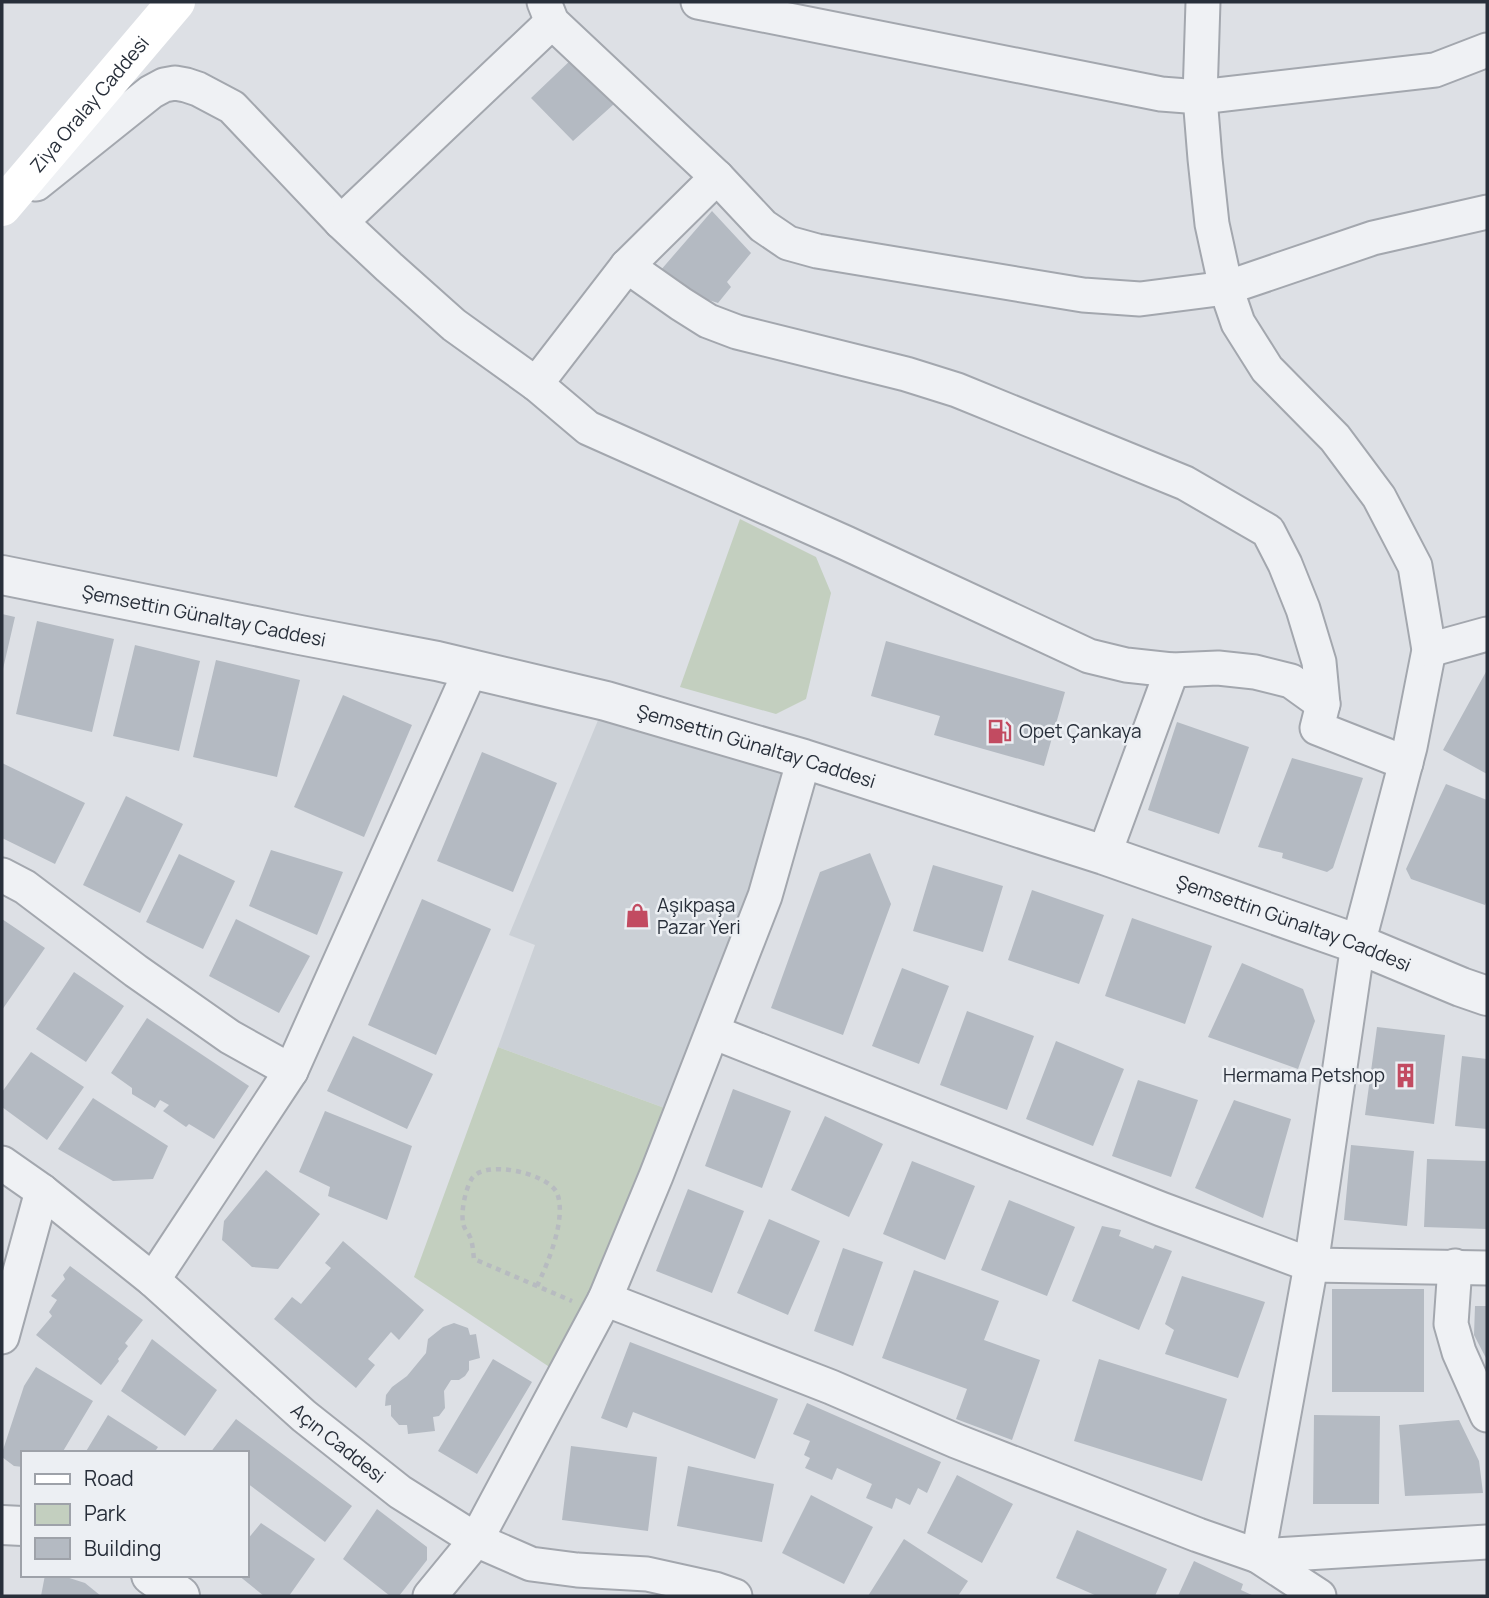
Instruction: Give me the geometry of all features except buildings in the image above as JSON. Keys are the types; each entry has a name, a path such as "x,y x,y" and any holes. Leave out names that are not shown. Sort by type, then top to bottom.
{"main road":[{"name":"Ziya Oralay Caddesi","path":"2,210 176,2"}],"street":[{"path":"698,2 1161,94 1200,97 1435,70 1487,50"},
{"path":"1203,2 1200,97 1212,224 1226,288 1238,323 1268,369 1335,438 1379,497 1415,566 1429,650 1406,763 1358,944 1311,1265 1258,1556"},
{"path":"341,222 548,12 718,177 763,226 788,243 817,251 1083,295 1140,299 1226,288 1373,238 1487,212"},
{"path":"2,210 150,92 175,83 198,89 232,107 341,222 454,325 536,384 588,428 846,543 1089,656 1126,665 1172,670 1218,668 1255,672 1291,681 1323,705"},
{"path":"536,384 627,266 718,177"},
{"path":"627,266 708,321 737,332 906,374 957,390 1185,483 1268,531 1303,609 1319,662 1323,705 1317,728 1406,763"},
{"name":"Şemsettin Günaltay Caddesi","path":"2,575 471,669 606,701 804,759 1104,855 1358,944 1487,996"},
{"path":"1429,650 1487,634"},
{"path":"153,1280 291,1071 471,669"},
{"path":"1104,855 1172,670"},
{"path":"430,1596 475,1540 601,1306 656,1176 765,897 804,759"},
{"path":"2,875 25,887 136,971 230,1037 291,1071"},
{"path":"713,1032 1311,1265 1471,1267 1451,1324 1459,1352 1487,1415"},
{"name":"Açın Caddesi","path":"2,1163 42,1191 153,1280 304,1416 400,1492 475,1540 531,1564 647,1574 735,1596"},
{"path":"2,1337 42,1191"},
{"path":"601,1306 831,1387 956,1441 1258,1556 1319,1596"},
{"path":"2,1525 21,1526"},
{"path":"1258,1556 1487,1542"},
{"path":"154,1577 180,1596"}],"path":[{"path":"537,1286 550,1259 557,1231 559,1204 555,1190 543,1179 518,1172 502,1169 481,1171 471,1179 463,1217 463,1225 472,1242 474,1259 537,1286 601,1306"}],"shaded area":[{"name":"Aşıkpaşa Pazar Yeri","path":"606,701 804,759 681,1114 498,1047 535,945 509,935"}],"green space":[{"path":"740,519 816,557 831,593 806,699 776,714 680,687"},
{"path":"498,1047 681,1114 563,1376 414,1277"}],"place":[{"name":"Opet Çankaya","path":"999,731"},
{"name":"Aşıkpaşa Pazar Yeri","path":"637,916"},
{"name":"Hermama Petshop","path":"1405,1075"}]}
